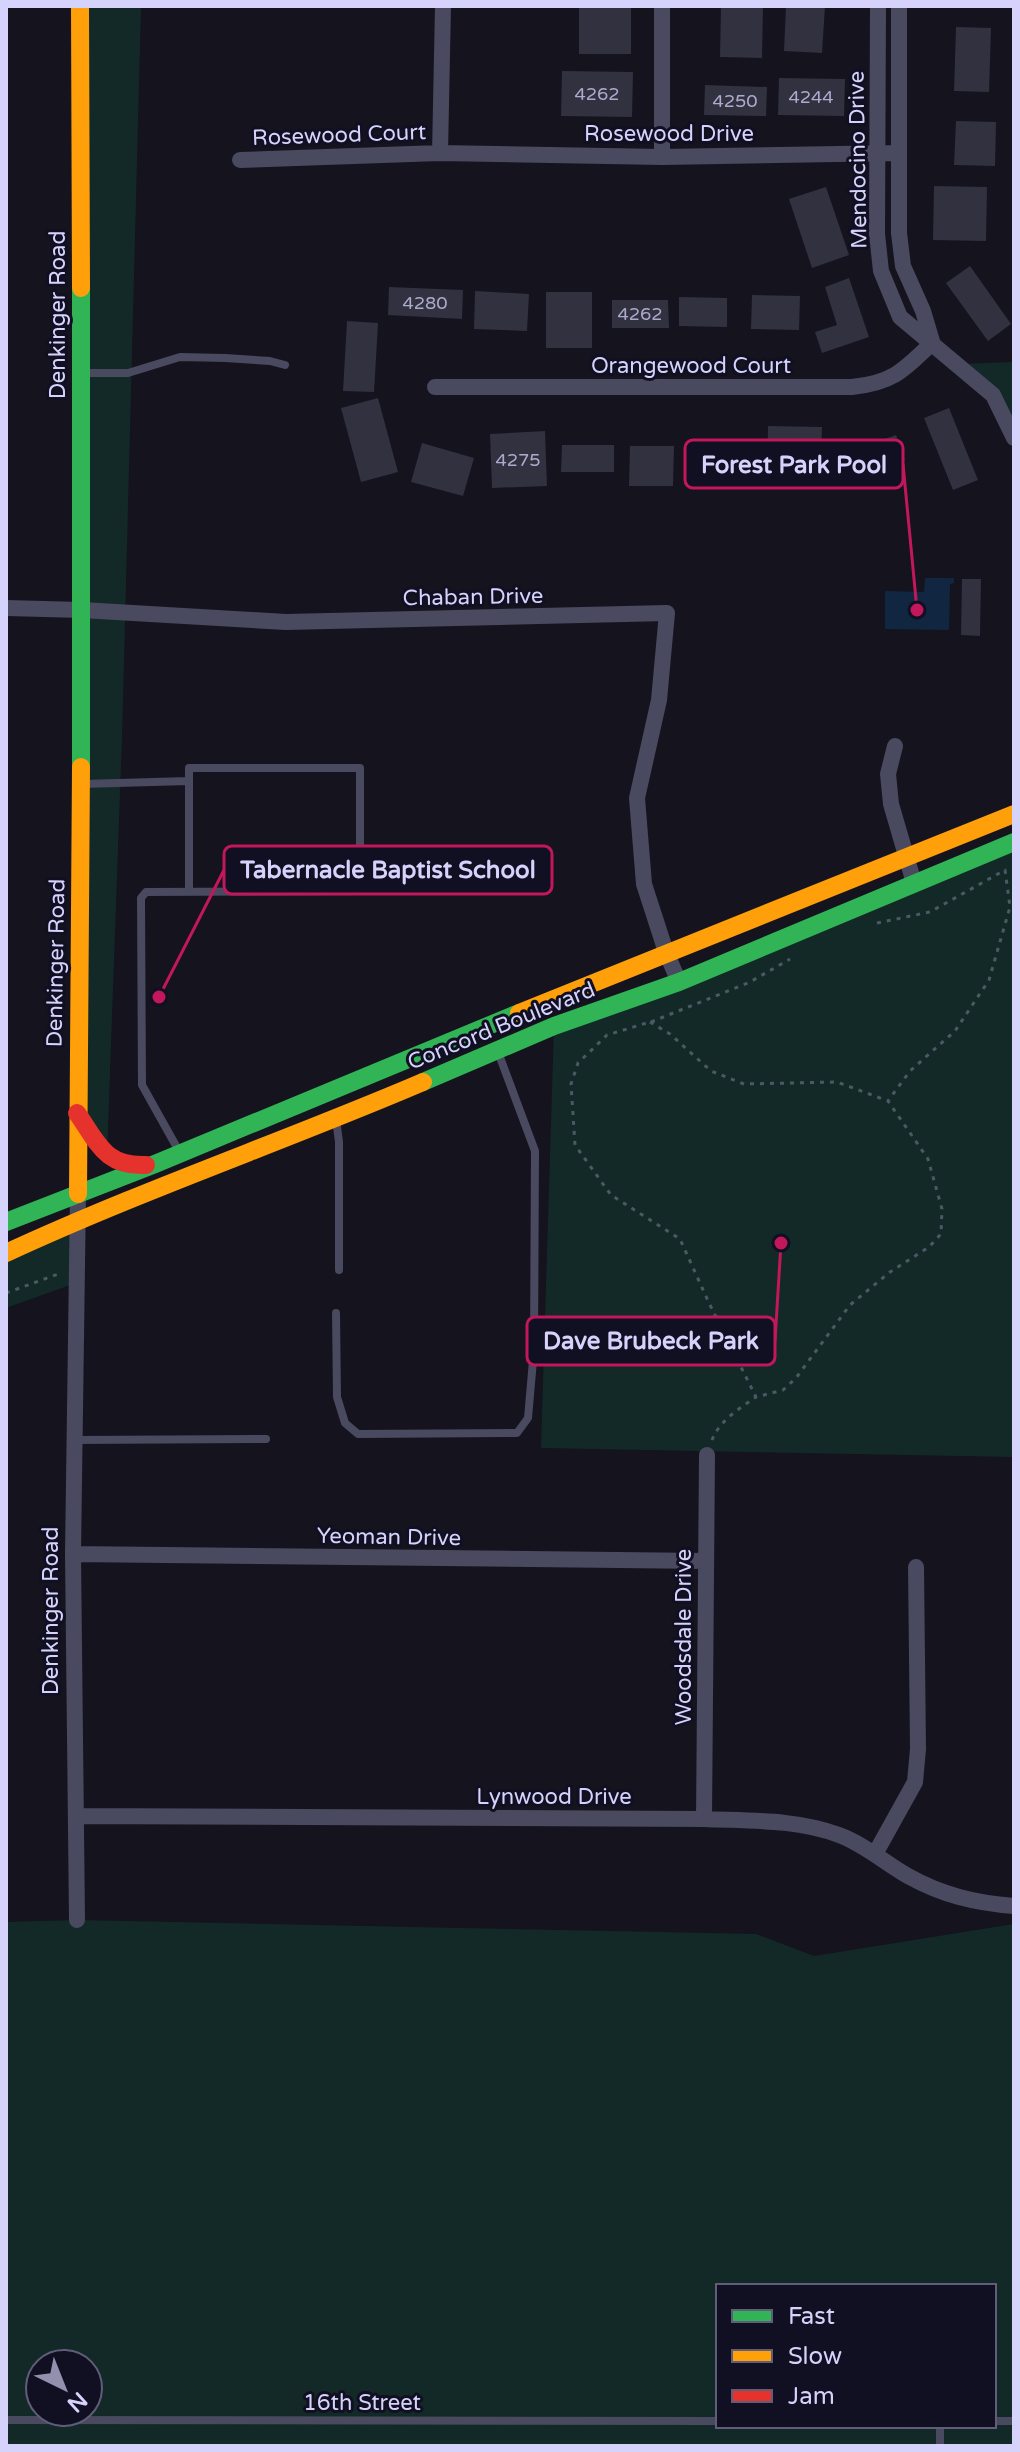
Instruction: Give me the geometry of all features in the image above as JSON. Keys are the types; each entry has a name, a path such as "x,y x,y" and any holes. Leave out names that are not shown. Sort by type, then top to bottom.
{"street":[{"name":"Denkinger Road","path":"77,1920 73,1554 82,610 80,6"},
{"path":"440,153 443,6"},
{"path":"662,6 662,157"},
{"name":"Mendocino Drive","path":"878,6 876,153 877,234 881,271 900,317 993,395 1014,438"},
{"name":"Mendocino Drive","path":"899,6 899,233 903,266 923,311 932,343"},
{"name":"Rosewood Drive","path":"440,153 662,157 898,153"},
{"name":"Rosewood Court","path":"240,160 440,153"},
{"name":"Orangewood Court","path":"435,387 852,387 878,384 904,370 932,343"},
{"name":"Chaban Drive","path":"6,608 286,622 667,613 659,700 637,798 644,884 666,952"},
{"path":"895,746 888,774 891,804 914,883"},
{"name":"Concord Boulevard","path":"6,1222 155,1164 666,952 1014,814"},
{"name":"Concord Boulevard","path":"6,1253 78,1220 336,1119 554,1026 679,982 1014,842"},
{"path":"666,952 679,982"},
{"path":"77,1113 107,1155 127,1166 155,1164"},
{"name":"Woodsdale Drive","path":"704,1819 707,1455"},
{"name":"Yeoman Drive","path":"73,1554 706,1561"},
{"path":"875,1854 915,1782 918,1749 916,1567"},
{"name":"Lynwood Drive","path":"76,1816 704,1819 797,1823 841,1835 943,1893 979,1903 1014,1906"}],"lane":[{"path":"81,373 128,373 180,357 270,361 285,365"},
{"path":"180,1153 142,1085 141,898 146,892 360,891 360,768 189,768 189,891"},
{"path":"80,784 189,781"},
{"path":"336,1313 337,1397 345,1423 358,1434 517,1433 528,1418 534,1349 535,1151 497,1051"},
{"path":"336,1119 339,1142 339,1270"},
{"path":"74,1440 266,1439"},
{"name":"16th Street","path":"6,2420 716,2421"}],"path":[{"path":"872,924 930,912 1005,870 1010,907 989,980 955,1031 910,1071 888,1101"},
{"path":"756,1397 680,1239 611,1195 575,1145 571,1084 578,1063 607,1035 650,1022 750,982 799,954"},
{"path":"650,1022 670,1034 711,1071 744,1084 837,1082 888,1101 928,1159 942,1209 941,1234 929,1247 890,1272 850,1305 796,1378 783,1390 756,1397 737,1410 715,1432 707,1455"},
{"path":"6,1293 76,1268"}],"green space":[{"path":"80,6 141,6 122,737 107,1155 77,1113"},
{"path":"1014,362 1014,438 997,402 958,364"},
{"path":"1014,842 1014,1457 541,1448 554,1026"},
{"path":"78,1220 76,1283 6,1308 6,1253"},
{"path":"77,1920 756,1934 814,1956 1014,1924 1014,2446 6,2446 6,1922"}],"water":[{"path":"925,578 954,578 954,583 950,584 949,630 885,629 885,591 924,592"}],"building":[{"path":"579,6 631,6 631,54 579,54"},
{"path":"721,6 763,6 762,58 720,57"},
{"path":"786,6 825,6 822,53 784,51"},
{"path":"956,27 991,28 989,92 954,91"},
{"path":"562,71 633,72 632,117 561,116"},
{"path":"779,78 845,79 844,116 778,115"},
{"path":"705,85 767,87 766,116 704,115"},
{"path":"956,121 996,122 995,166 954,165"},
{"path":"934,186 987,187 986,241 933,240"},
{"path":"826,187 849,255 812,268 789,199"},
{"path":"970,266 1011,324 988,341 946,283"},
{"path":"849,278 869,337 822,353 815,332 837,325 825,287"},
{"path":"389,287 463,290 462,319 388,315"},
{"path":"475,291 529,294 527,331 474,329"},
{"path":"546,292 592,292 592,348 546,348"},
{"path":"752,295 800,296 799,330 751,329"},
{"path":"679,297 727,298 727,327 679,326"},
{"path":"612,300 668,300 669,328 612,328"},
{"path":"347,321 378,323 374,392 343,391"},
{"path":"378,398 398,472 361,482 341,408"},
{"path":"949,408 978,480 953,490 924,418"},
{"path":"768,426 822,427 820,486 767,484"},
{"path":"545,431 547,486 492,488 490,434"},
{"path":"896,435 905,460 843,483 834,457"},
{"path":"422,443 474,458 463,496 411,482"},
{"path":"562,445 614,445 614,472 561,472"},
{"path":"630,446 674,446 673,486 629,486"},
{"path":"962,579 981,579 980,636 961,635"}],"traffic: fast":[{"path":"81,288 81,767"},
{"path":"423,1082 554,1026 679,982 1014,842"},
{"path":"6,1222 155,1164 519,1013"}],"traffic: slow":[{"path":"80,6 81,288"},
{"path":"78,1194 81,767"},
{"path":"519,1013 1014,814"},
{"path":"6,1253 109,1208 423,1082"}],"traffic: jam":[{"path":"77,1113 104,1151 121,1162 146,1165"}],"place":[{"name":"Forest Park Pool","path":"917,610"},
{"name":"Tabernacle Baptist School","path":"159,997"},
{"name":"Dave Brubeck Park","path":"781,1243"}]}
